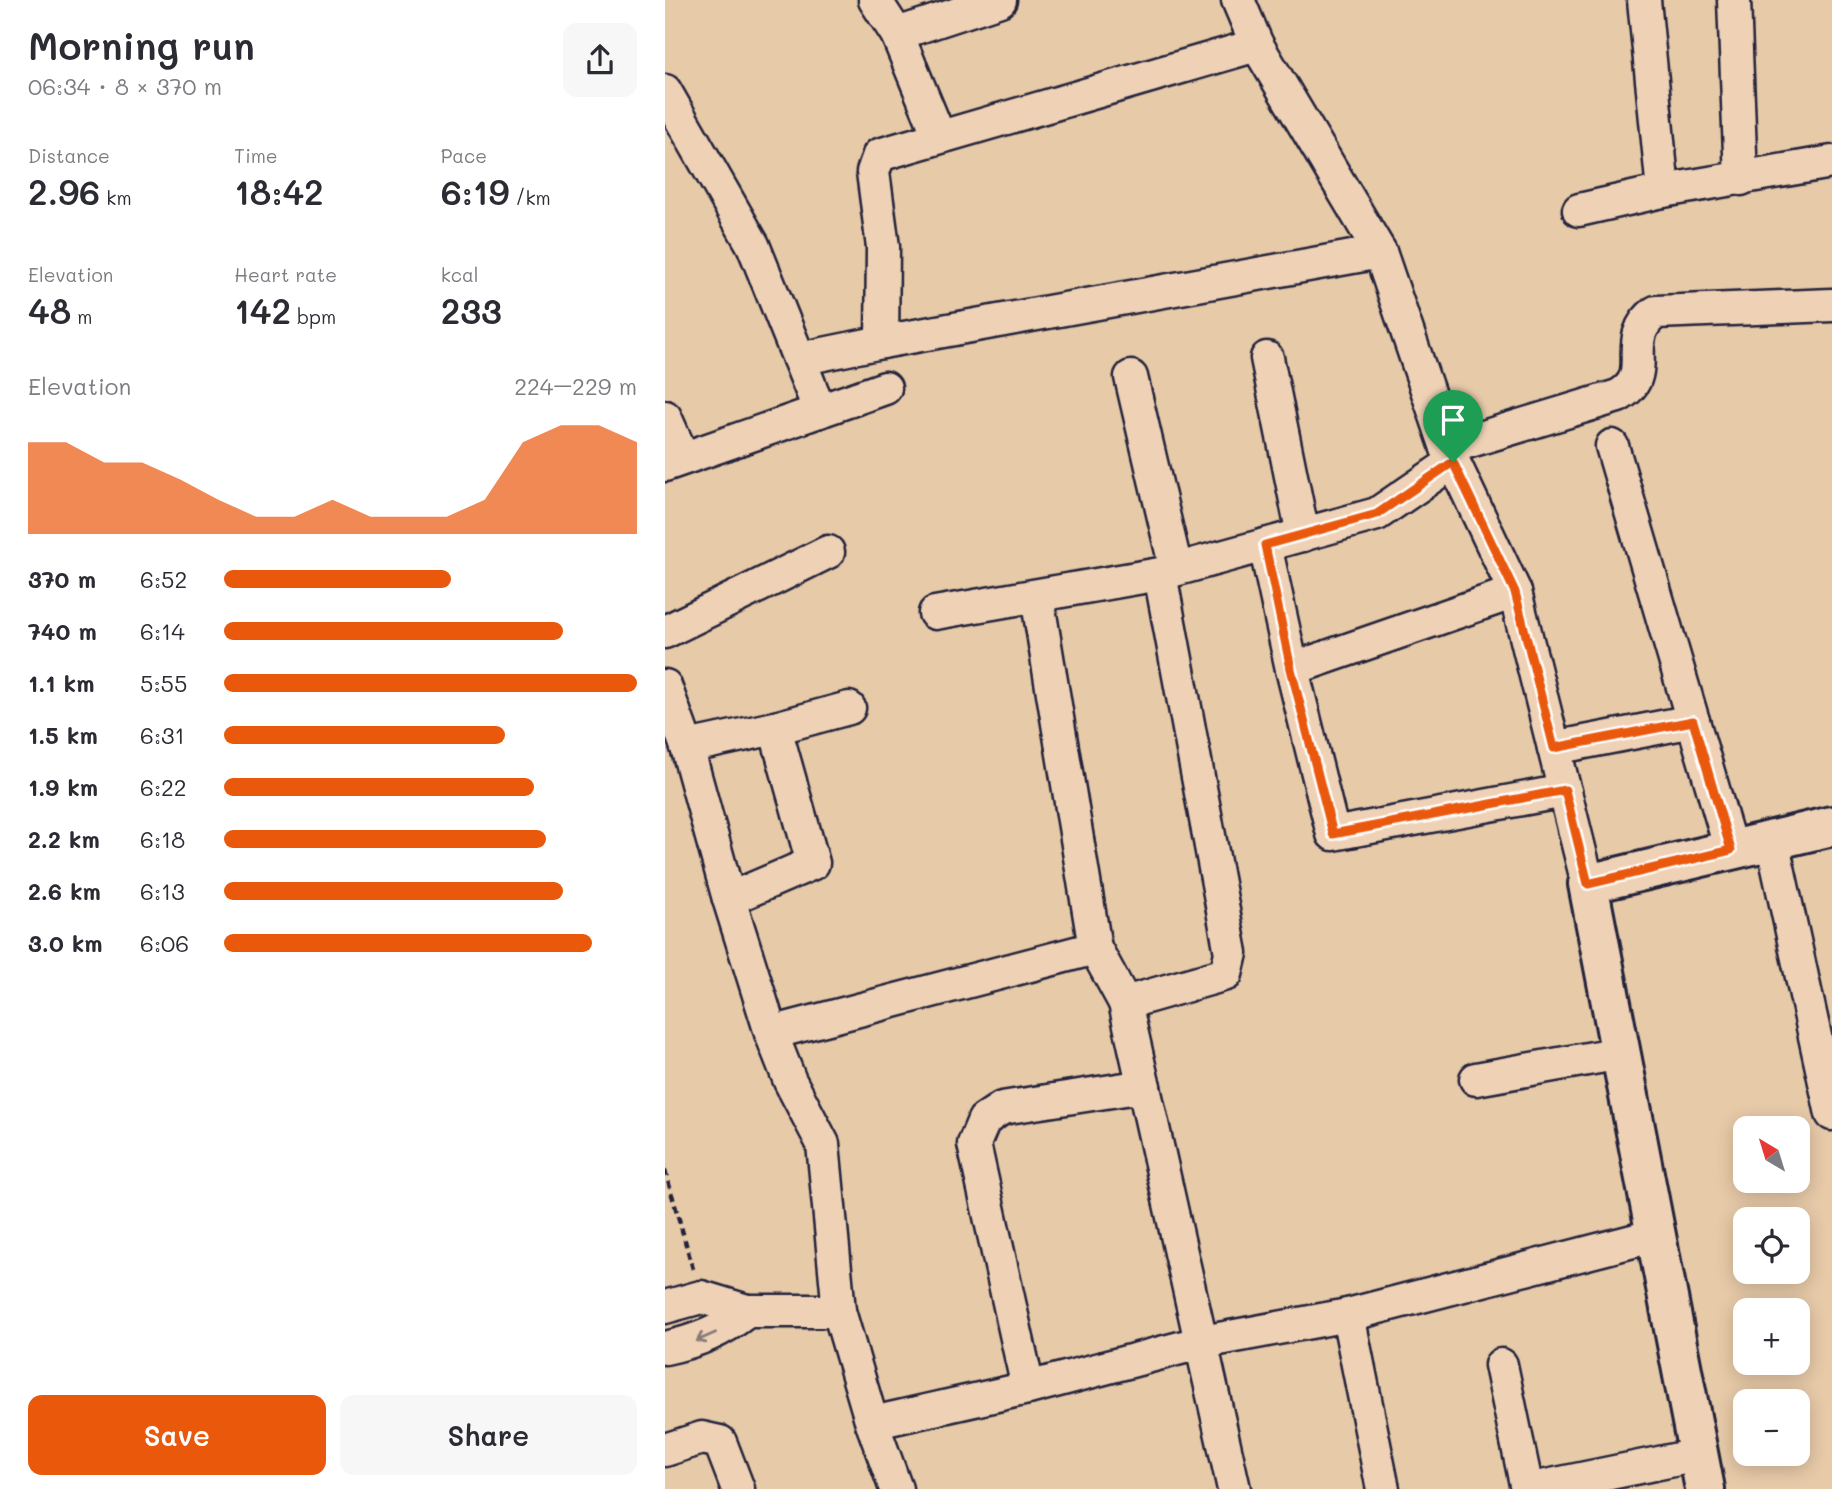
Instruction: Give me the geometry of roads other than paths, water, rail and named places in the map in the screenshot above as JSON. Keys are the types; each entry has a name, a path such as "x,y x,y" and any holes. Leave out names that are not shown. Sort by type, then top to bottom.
{"street":[{"path":"874,0 897,34 939,136"},
{"path":"897,34 1000,0"},
{"path":"1238,0 1258,45 1380,253 1450,455 1515,592 1588,884 1701,1472 1530,1489 1501,1365"},
{"path":"1644,0 1663,191"},
{"path":"1734,0 1741,179"},
{"path":"882,342 883,247 873,172 879,155 1258,45"},
{"path":"665,91 753,245 820,411"},
{"path":"1579,210 1663,191 1832,162"},
{"path":"799,359 1380,253"},
{"path":"935,613 1168,572 1377,514 1450,455 1618,396 1631,389 1637,378 1638,330 1656,312 1832,305"},
{"path":"1267,358 1303,535"},
{"path":"1125,1003 1226,974 1231,953 1168,572 1131,377"},
{"path":"665,417 674,461 885,388"},
{"path":"1612,446 1731,850"},
{"path":"1265,545 1291,669 1333,834 1565,790"},
{"path":"665,632 828,552"},
{"path":"1291,669 1515,592"},
{"path":"1037,596 1095,948 1125,1003 1234,1489"},
{"path":"665,686 687,747 729,899 771,1033 790,1081 823,1144 839,1311 872,1423 896,1489"},
{"path":"687,747 775,728 849,708"},
{"path":"1554,748 1693,721"},
{"path":"729,899 813,863 775,728"},
{"path":"1588,884 1832,826"},
{"path":"1772,840 1832,1114"},
{"path":"771,1033 1095,948"},
{"path":"1476,1079 1621,1053"},
{"path":"1028,1388 974,1144 983,1120 1002,1108 1145,1086"},
{"path":"872,1423 1028,1388 1203,1342 1348,1315 1656,1235"},
{"path":"665,1307 701,1297 747,1311 839,1311"},
{"path":"665,1348 702,1340 731,1324 747,1311"},
{"path":"1348,1315 1383,1489"},
{"path":"665,1450 702,1438 720,1442 738,1489"}]}
